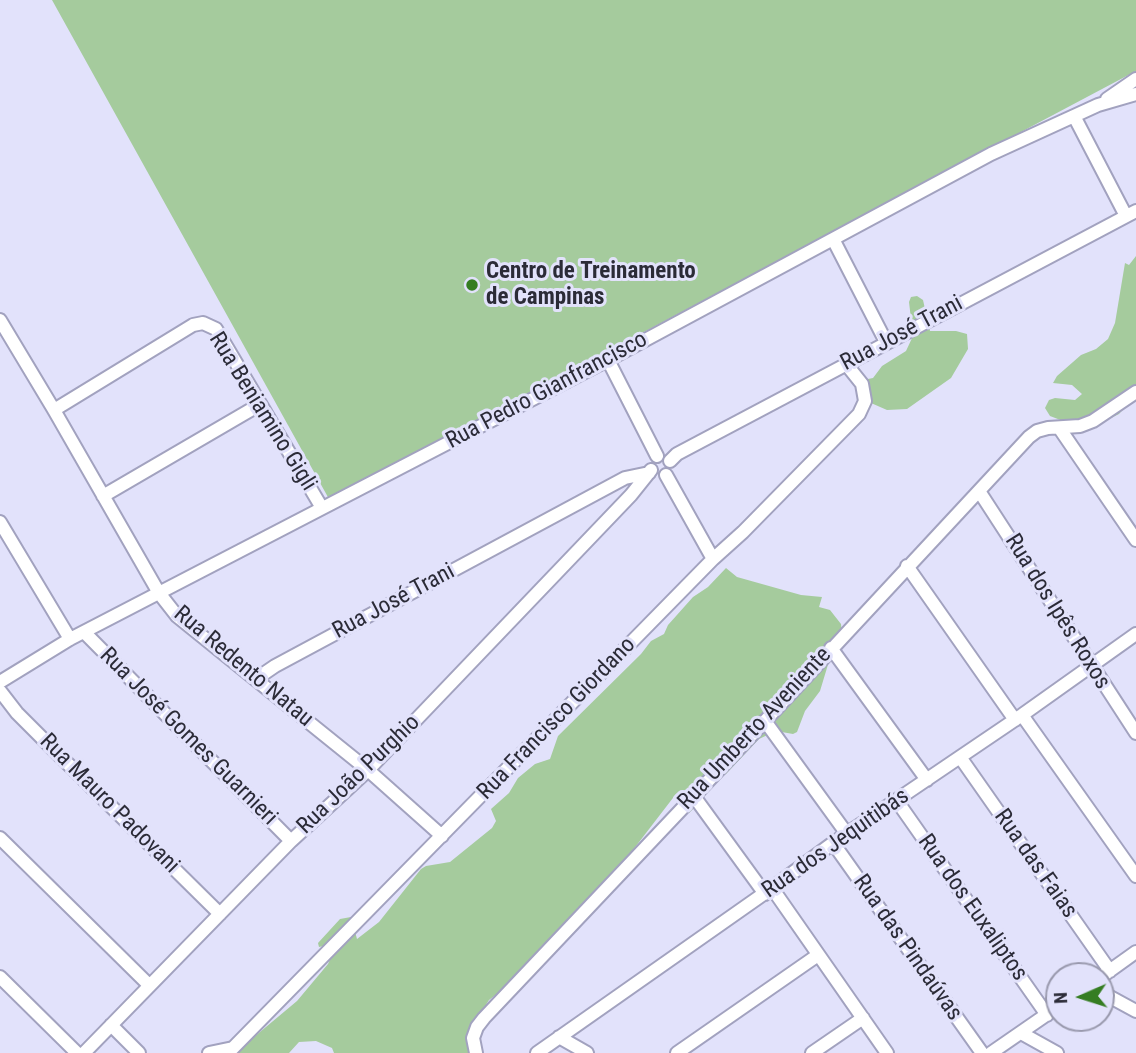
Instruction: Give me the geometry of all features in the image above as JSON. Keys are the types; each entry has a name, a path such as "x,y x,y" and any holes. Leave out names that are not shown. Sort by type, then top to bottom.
{"street":[{"name":"Rua Pedro Gianfrancisco","path":"1098,105 1136,79"},
{"name":"Rua Pedro Gianfrancisco","path":"0,682 69,639 608,360 991,154 1098,105 1136,94"},
{"path":"1074,116 1131,214"},
{"name":"Rua José Trani","path":"670,461 677,454 886,342 1131,214"},
{"path":"833,239 886,342"},
{"name":"Rua Redento Natau","path":"0,320 159,593 177,616 368,770 442,836"},
{"name":"Rua Beniamino Gigli","path":"54,410 193,325 203,323 216,329 322,508"},
{"path":"608,360 657,456"},
{"name":"Rua Francisco Giordano","path":"209,1053 233,1048 859,414 865,401 862,384 846,365"},
{"name":"Rua Umberto Aveniente","path":"476,1053 473,1038 484,1018 765,722 1029,437 1048,428 1080,426 1093,421 1136,392"},
{"path":"103,496 260,405"},
{"path":"1060,429 1136,540"},
{"path":"656,473 670,469 670,461 665,456 657,456 652,461 656,473 713,559"},
{"name":"Rua José Trani","path":"256,679 288,659 625,478 656,473"},
{"name":"Rua João Purghio","path":"84,1053 291,841 368,770 631,495 656,473"},
{"path":"608,488 631,495"},
{"name":"Rua dos Ipês Roxos","path":"979,491 1136,733"},
{"path":"0,522 69,639"},
{"path":"907,566 1136,876"},
{"name":"Rua José Gomes Guarnieri","path":"84,632 291,841"},
{"name":"Rua dos Jequitibás","path":"537,1053 833,843 1018,718 1136,634"},
{"path":"831,648 928,780"},
{"name":"Rua Mauro Padovani","path":"0,691 17,713 220,914"},
{"path":"765,722 847,834"},
{"name":"Rua das Faias","path":"960,757 1097,962"},
{"path":"694,795 818,955 887,1053"},
{"name":"Rua dos Euxaliptos","path":"897,801 1045,1012"},
{"path":"0,838 149,985"},
{"name":"Rua das Pindaúvas","path":"833,843 982,1053"},
{"path":"1115,967 1136,952"},
{"path":"677,1053 818,955"},
{"path":"0,977 77,1053"},
{"path":"1115,1000 1136,1011"},
{"path":"991,1053 1045,1016"},
{"path":"811,1053 863,1018"},
{"path":"110,1025 139,1053"},
{"path":"1021,1033 1057,1053"},
{"path":"559,1037 587,1053"}],"green space":[{"name":"Centro de Treinamento de Campinas","path":"52,0 1136,0 1136,71 329,499"},
{"path":"1136,256 1136,395 1119,414 1105,421 1063,421 1050,416 1045,408 1049,400 1075,400 1082,394 1072,385 1053,383 1057,376 1081,355 1096,349 1108,339 1115,323 1125,263 1129,265"},
{"path":"917,296 923,300 930,331 956,331 967,334 968,349 951,378 907,409 887,410 871,403 861,391 868,379 873,378 882,366 906,351 913,336 909,302 911,297"},
{"path":"726,568 737,577 801,595 822,597 819,607 830,610 841,624 842,637 833,648 820,691 805,711 797,732 793,734 776,731 759,739 726,774 701,789 696,806 689,813 682,813 682,797 679,793 676,794 626,859 538,962 489,1000 475,1022 468,1053 334,1053 332,1048 316,1041 299,1042 289,1053 232,1053 297,1001 328,964 337,943 319,947 318,943 340,919 351,917 357,939 379,922 421,869 450,862 492,828 496,821 491,809 509,793 518,778 535,764 550,759 558,736 651,641 664,634 668,625 693,597 708,587"}],"place":[{"name":"Centro de Treinamento de Campinas","path":"472,285"}]}
